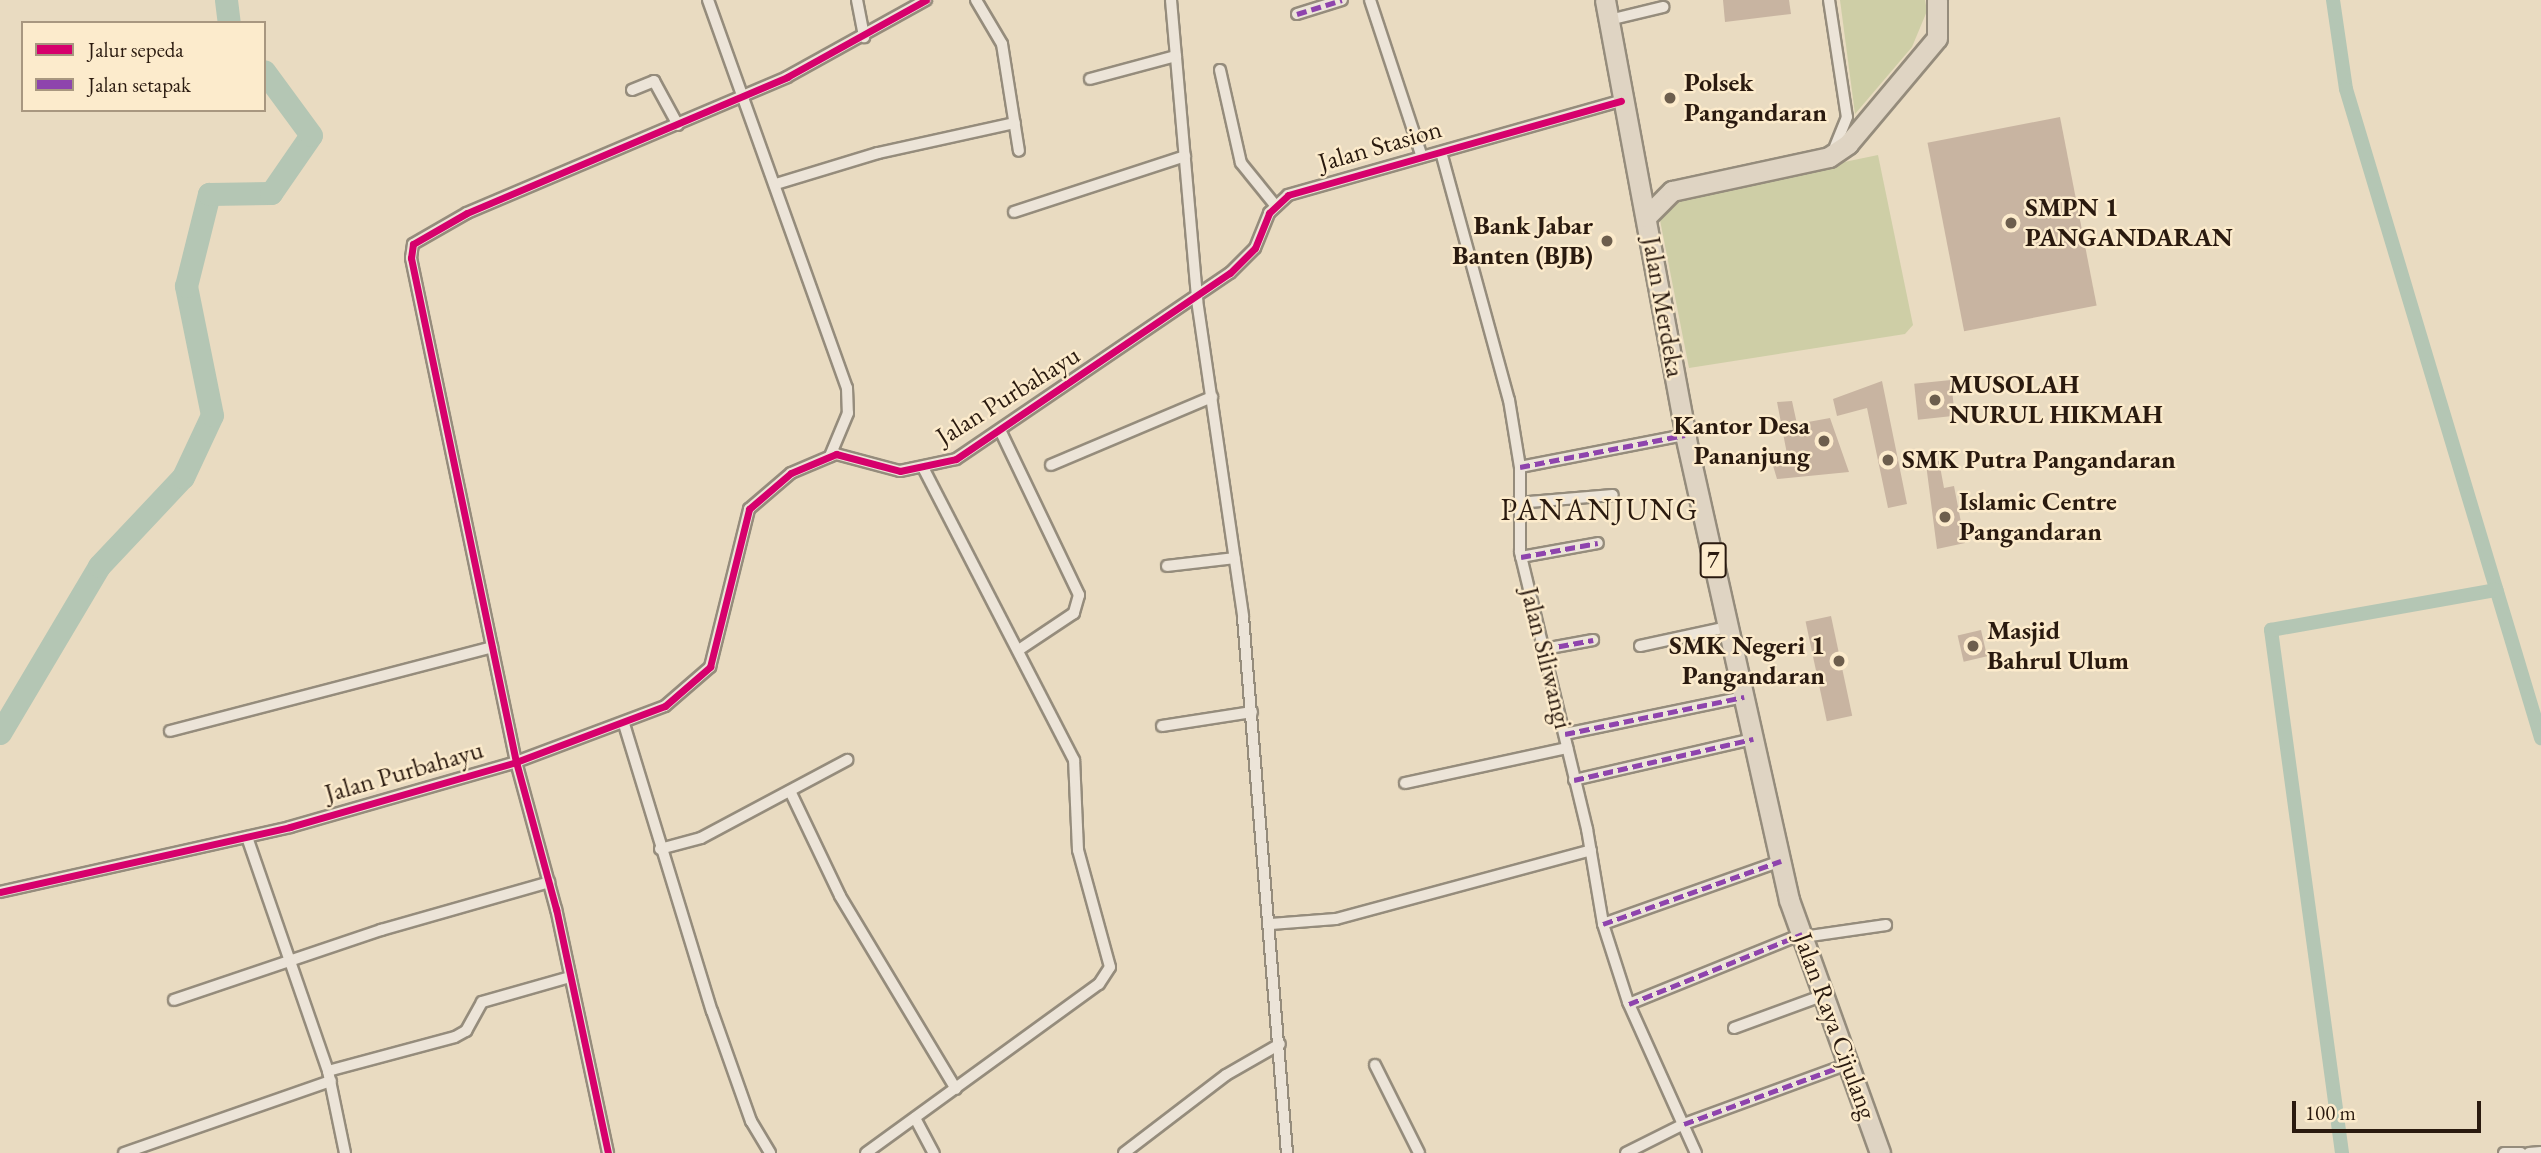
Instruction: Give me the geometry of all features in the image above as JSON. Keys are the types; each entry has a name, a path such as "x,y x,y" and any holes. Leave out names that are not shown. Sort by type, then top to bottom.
{"highway":[{"name":"Jalan Merdeka","path":"1605,0 1685,435 1789,900"},
{"path":"1646,217 1672,191 1829,157 1848,144 1937,38 1937,0"},
{"path":"1634,165 1672,191"},
{"name":"Jalan Raya Cijulang","path":"1789,900 1880,1153"}],"street":[{"path":"708,0 745,96 849,396 830,456"},
{"path":"857,0 864,37"},
{"path":"608,1153 549,882 516,762 411,258 413,244 467,214 745,96 864,37 926,0"},
{"path":"975,0 1002,44 1019,151"},
{"path":"1171,0 1197,300 1235,558 1252,712 1271,924 1287,1153"},
{"path":"1297,14 1342,0"},
{"path":"1370,0 1422,158"},
{"path":"1829,0 1847,117 1829,157"},
{"path":"1609,20 1662,7"},
{"path":"1090,79 1176,56"},
{"path":"1197,300 1245,260 1275,205 1241,163 1220,70"},
{"path":"632,90 654,81 678,125"},
{"name":"Jalan Stasion","path":"1275,205 1289,195 1622,101"},
{"path":"776,184 878,153 1015,123"},
{"name":"Jalan Siliwangi","path":"1441,152 1509,400 1520,467 1517,503 1521,557 1591,850 1603,924 1629,1004 1696,1153"},
{"path":"1014,212 1185,156"},
{"name":"Jalan Purbahayu","path":"0,892 247,837 516,762 624,724 665,706 710,667 749,509 791,473 830,456 849,455 900,471 923,469 956,459 1197,300"},
{"path":"1051,465 1212,397"},
{"path":"1000,430 1079,595 1074,612 1020,649"},
{"path":"1520,467 1685,435"},
{"path":"866,1153 1100,984 1110,967 1078,850 1077,768 1020,649 923,469"},
{"path":"1517,503 1613,495"},
{"path":"1521,557 1598,543"},
{"path":"1167,566 1235,558"},
{"path":"1640,646 1728,627"},
{"path":"1544,649 1593,640"},
{"path":"170,731 492,647"},
{"path":"1565,734 1744,697"},
{"path":"1162,726 1252,712"},
{"path":"624,724 660,849 751,1121 770,1153"},
{"path":"1574,780 1753,739"},
{"path":"1405,783 1567,748"},
{"path":"660,849 701,838 847,760"},
{"path":"790,791 840,896 956,1089"},
{"path":"247,837 330,1076 345,1153"},
{"path":"1271,924 1336,919 1591,850"},
{"path":"1603,924 1780,861"},
{"path":"174,999 549,882"},
{"path":"1629,1004 1802,936 1886,925"},
{"path":"124,1153 330,1076 455,1037 466,1031 482,1002 570,976"},
{"path":"1734,1028 1824,995"},
{"path":"1124,1153 1226,1075 1280,1044"},
{"path":"1626,1153 1684,1124 1848,1063"},
{"path":"1375,1065 1419,1153"},
{"path":"915,1118 934,1153"},
{"path":"2529,1153 2541,1152"},
{"path":"2504,1153 2521,1153"}],"green space":[{"path":"1840,0 1925,0 1927,11 1912,47 1855,114"},
{"path":"1878,155 1913,325 1905,334 1689,368 1659,215 1672,198"}],"building":[{"path":"1723,0 1789,0 1791,14 1725,22"},
{"name":"SMPN 1 PANGANDARAN","path":"2060,117 2097,305 1964,331 1927,143"},
{"name":"MUSOLAH NURUL HIKMAH","path":"1951,380 1955,416 1918,420 1914,384"},
{"name":"SMK Putra Pangandaran","path":"1882,381 1907,504 1888,508 1867,408 1837,416 1833,399"},
{"name":"Kantor Desa Pananjung","path":"1792,401 1797,424 1830,418 1849,472 1777,479 1771,459 1787,454 1777,402"},
{"name":"Islamic Centre Pangandaran","path":"1939,461 1944,488 1954,486 1965,543 1937,549 1926,464"},
{"path":"1831,616 1852,716 1827,721 1806,621"},
{"name":"Masjid Bahrul Ulum","path":"1981,630 1987,656 1964,662 1958,635"}],"waterway":[{"path":"226,0 229,21"},
{"path":"2333,0 2346,89 2541,738"},
{"path":"0,733 99,566 183,477 212,415 186,286 209,194 271,193 311,135 266,74"},
{"path":"2342,1153 2271,630 2496,590"}],"marked path":[{"path":"1297,14 1342,0"},
{"path":"1520,467 1685,435"},
{"path":"1521,557 1598,543"},
{"path":"1544,649 1593,640"},
{"path":"1565,734 1744,697"},
{"path":"1574,780 1753,739"},
{"path":"1603,924 1781,861"},
{"path":"1629,1004 1802,934"},
{"path":"1684,1124 1848,1064"}],"cycle path":[{"path":"608,1153 556,909 516,762 411,258 413,244 467,213 787,77 926,0"},
{"path":"0,892 290,827 516,762 665,706 710,667 749,509 791,473 836,454 900,471 956,459 1230,273 1255,248 1269,213 1288,195 1621,101"}],"place":[{"name":"Polsek Pangandaran","path":"1670,98"},
{"name":"SMPN 1 PANGANDARAN","path":"2011,223"},
{"name":"Bank Jabar Banten (BJB)","path":"1607,241"},
{"name":"MUSOLAH NURUL HIKMAH","path":"1935,400"},
{"name":"Kantor Desa Pananjung","path":"1824,441"},
{"name":"SMK Putra Pangandaran","path":"1888,460"},
{"name":"Islamic Centre Pangandaran","path":"1945,517"},
{"name":"Masjid Bahrul Ulum","path":"1973,646"},
{"name":"SMK Negeri 1 Pangandaran","path":"1839,661"}],"district":[{"name":"PANANJUNG","path":"1600,510"}]}
